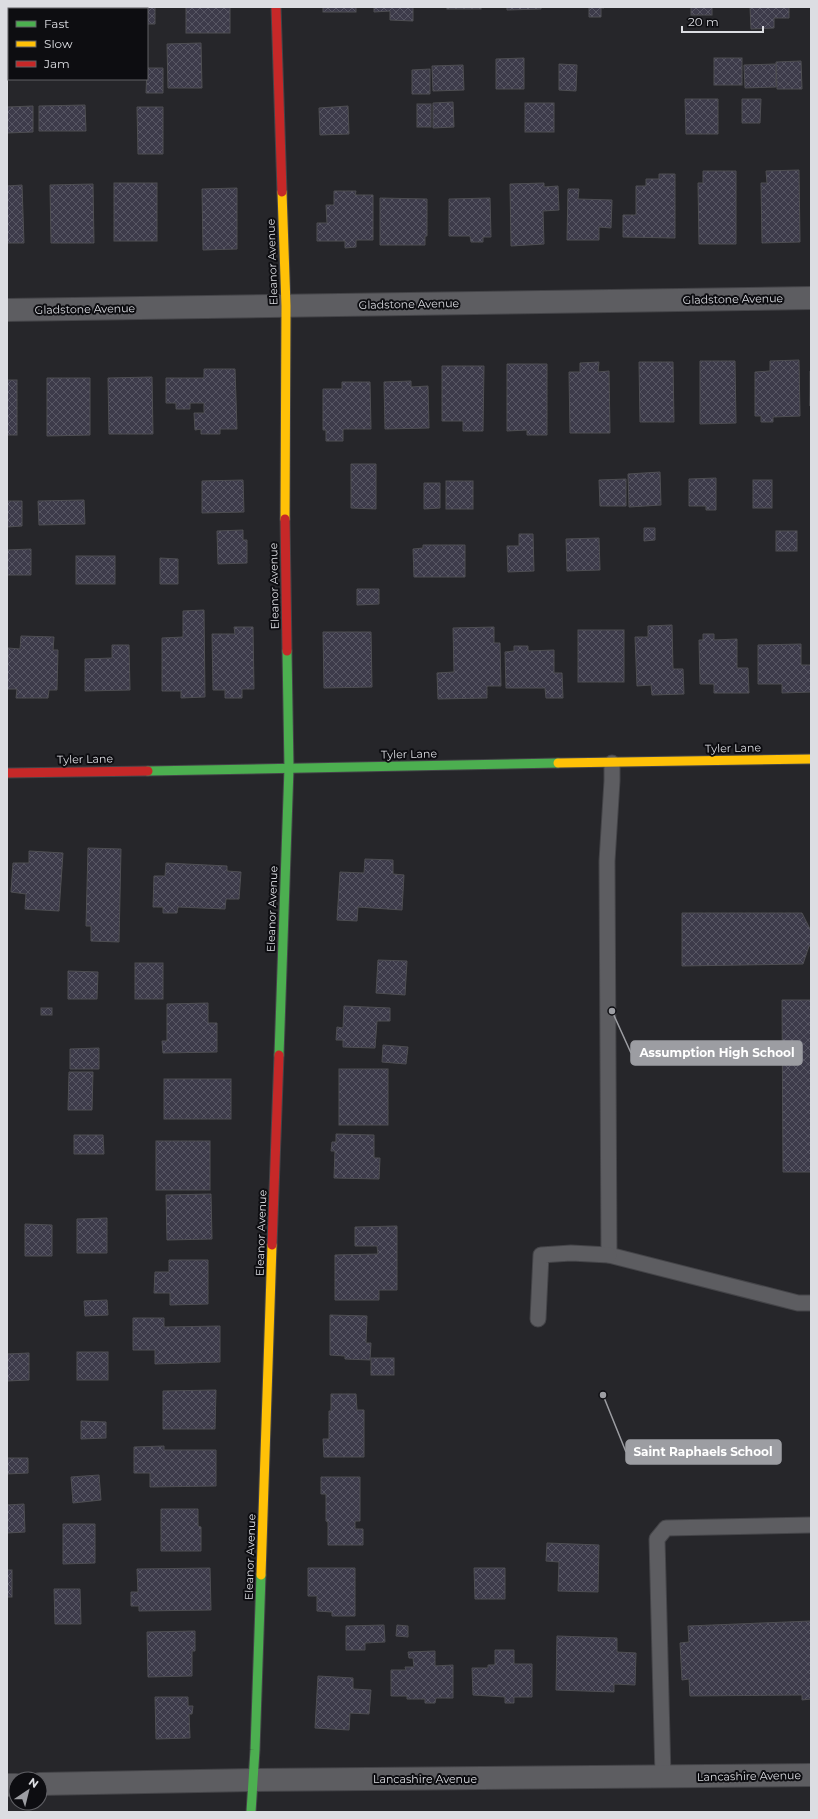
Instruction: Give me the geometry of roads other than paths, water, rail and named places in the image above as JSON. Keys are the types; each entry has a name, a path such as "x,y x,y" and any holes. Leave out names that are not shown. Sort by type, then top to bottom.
{"street":[{"name":"Eleanor Avenue","path":"251,1812 255,1750 289,768 285,526 286,306 276,7"},
{"name":"Gladstone Avenue","path":"7,310 811,298"},
{"name":"Tyler Lane","path":"7,773 811,759"},
{"name":"Lancashire Avenue","path":"48,1784 252,1780 811,1775"}],"lane":[{"path":"609,1255 607,861 612,763"},
{"path":"538,1319 541,1256 571,1253 609,1255 798,1303 811,1303"},
{"path":"663,1777 657,1539 666,1528 811,1525"}],"place":[{"name":"Assumption High School","path":"612,1011"},
{"name":"Saint Raphaels School","path":"603,1395"}]}
